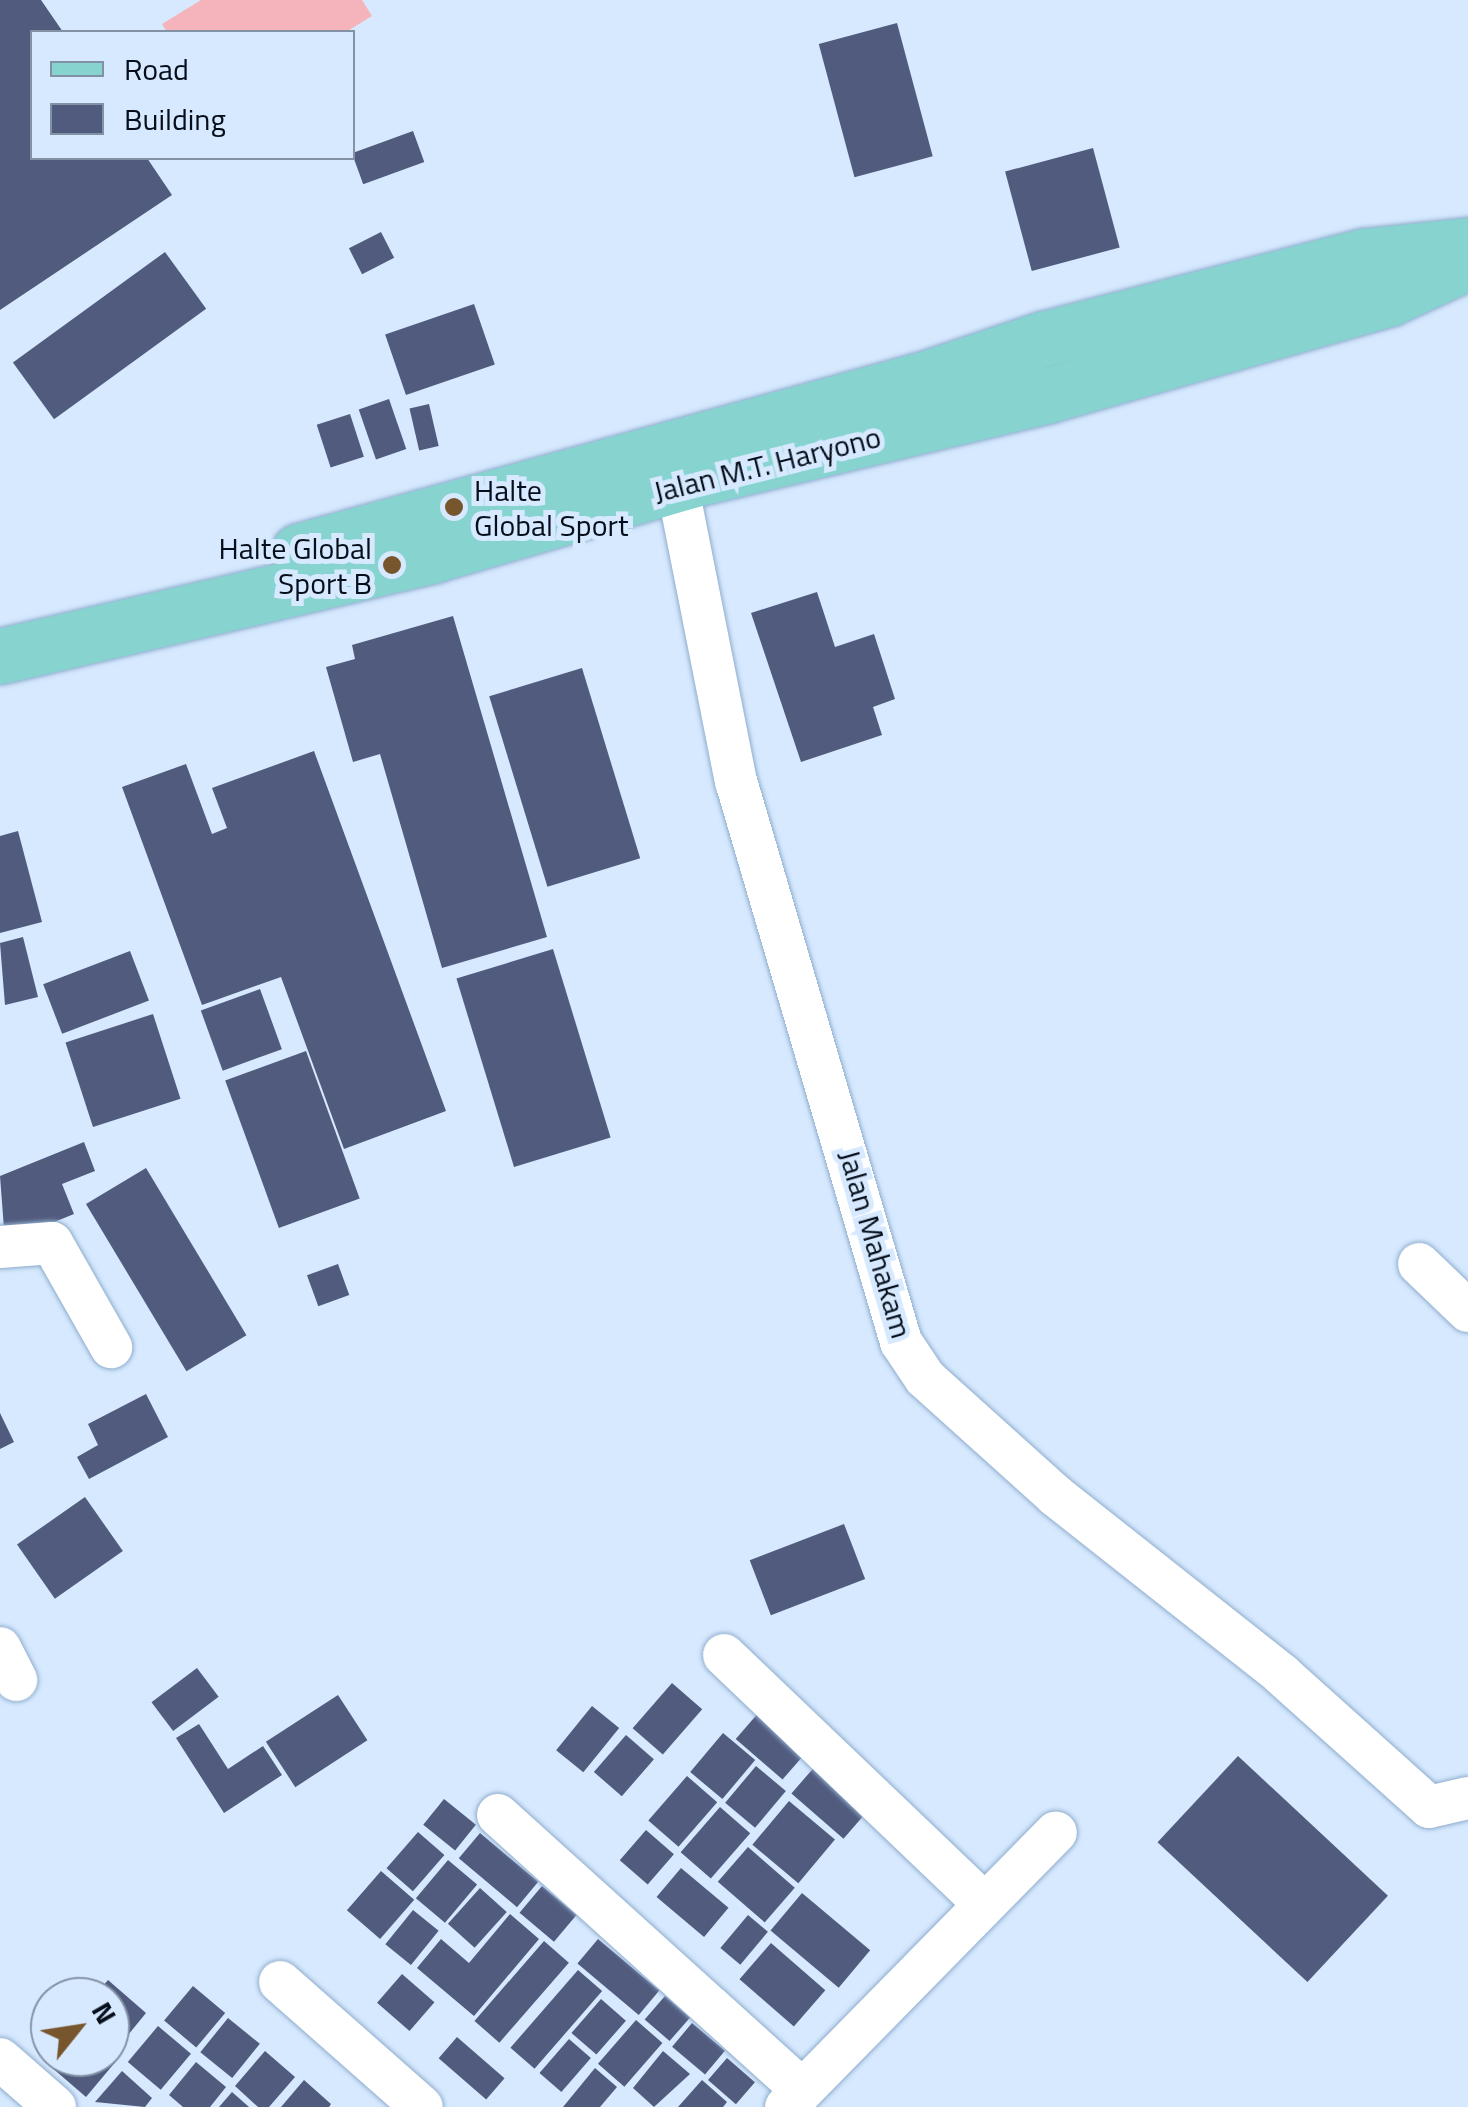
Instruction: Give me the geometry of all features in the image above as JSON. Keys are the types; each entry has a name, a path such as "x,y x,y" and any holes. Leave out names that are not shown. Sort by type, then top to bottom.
{"main road":[{"name":"Jalan M.T. Haryono","path":"0,656 433,555 678,484 730,451 1364,256 1468,245"},
{"name":"Jalan M.T. Haryono","path":"0,625 730,451 1048,395 1390,298 1468,262"}],"street":[{"name":"Jalan Mahakam","path":"678,484 736,781 901,1342 925,1378 1056,1496 1282,1674 1429,1806 1468,1798"},
{"path":"0,1247 52,1243 112,1347"},
{"path":"1419,1264 1468,1311"},
{"path":"724,1655 981,1901"},
{"path":"498,1815 794,2099 981,1901 1056,1832"},
{"path":"280,1982 422,2107"},
{"path":"0,2059 55,2107"}],"shaded area":[{"path":"201,0 362,0 372,16 349,30 166,30 162,24"}],"building":[{"path":"0,0 41,0 62,30 30,30 30,160 148,160 172,195 0,310"},
{"path":"897,23 933,156 854,177 819,44"},
{"path":"413,131 424,162 363,184 355,152"},
{"path":"1093,148 1120,247 1032,271 1005,172"},
{"path":"381,232 394,258 362,274 349,248"},
{"path":"165,252 206,309 54,419 13,363"},
{"path":"474,304 495,365 406,395 385,335"},
{"path":"389,399 406,449 376,460 359,409"},
{"path":"429,404 439,446 419,450 410,408"},
{"path":"350,414 364,457 331,468 317,425"},
{"path":"817,592 835,647 874,634 895,699 873,707 882,735 801,762 751,613"},
{"path":"453,616 547,937 442,968 380,754 353,762 326,667 355,659 352,645"},
{"path":"582,668 640,858 547,887 489,696"},
{"path":"314,751 446,1111 344,1149 281,977 202,1005 122,787 186,764 212,834 227,828 212,788"},
{"path":"18,831 42,922 0,933 0,836"},
{"path":"23,937 38,997 5,1005 0,943"},
{"path":"553,949 611,1137 514,1167 456,979"},
{"path":"130,951 149,1000 62,1034 43,984"},
{"path":"260,989 282,1049 223,1071 201,1011"},
{"path":"153,1014 181,1099 93,1127 66,1042"},
{"path":"306,1051 360,1199 279,1228 225,1080"},
{"path":"84,1142 95,1171 62,1184 74,1214 5,1242 0,1176"},
{"path":"146,1168 246,1335 186,1371 86,1204"},
{"path":"338,1264 349,1295 318,1306 307,1275"},
{"path":"146,1394 168,1437 89,1479 77,1457 98,1445 88,1424"},
{"path":"0,1413 14,1442 0,1449"},
{"path":"85,1497 123,1551 55,1599 17,1545"},
{"path":"844,1524 865,1579 771,1615 750,1560"},
{"path":"197,1668 219,1697 173,1731 151,1702"},
{"path":"672,1683 702,1709 663,1755 633,1728"},
{"path":"338,1695 367,1740 295,1787 266,1742"},
{"path":"592,1706 619,1728 583,1772 556,1750"},
{"path":"760,1711 807,1752 783,1780 736,1739"},
{"path":"199,1724 228,1769 263,1746 282,1775 224,1813 176,1738"},
{"path":"723,1733 755,1760 722,1799 690,1772"},
{"path":"626,1735 654,1759 622,1796 594,1772"},
{"path":"1238,1756 1388,1896 1307,1982 1158,1842"},
{"path":"817,1764 869,1809 843,1839 791,1793"},
{"path":"756,1766 786,1791 755,1828 725,1803"},
{"path":"687,1776 717,1802 678,1847 648,1821"},
{"path":"444,1799 476,1825 455,1850 423,1825"},
{"path":"789,1801 835,1840 798,1883 752,1845"},
{"path":"720,1807 750,1833 711,1879 681,1852"},
{"path":"646,1830 674,1854 648,1884 620,1860"},
{"path":"418,1832 444,1855 413,1891 387,1868"},
{"path":"480,1833 538,1882 517,1907 459,1858"},
{"path":"748,1847 795,1888 765,1922 718,1882"},
{"path":"448,1860 477,1884 445,1923 416,1898"},
{"path":"681,1868 728,1908 704,1937 657,1897"},
{"path":"381,1871 414,1900 380,1939 347,1910"},
{"path":"542,1886 576,1915 554,1942 520,1913"},
{"path":"480,1888 507,1912 475,1948 448,1924"},
{"path":"802,1893 870,1950 839,1988 771,1931"},
{"path":"413,1910 439,1931 411,1965 385,1944"},
{"path":"510,1914 539,1939 474,2016 417,1968 441,1939 469,1963"},
{"path":"748,1915 768,1932 740,1965 720,1948"},
{"path":"598,1939 659,1990 639,2015 577,1964"},
{"path":"544,1941 569,1963 499,2043 474,2021"},
{"path":"771,1943 825,1990 794,2026 740,1979"},
{"path":"578,1970 602,1991 535,2069 510,2048"},
{"path":"402,1974 434,2002 410,2031 377,2003"},
{"path":"193,1986 225,2013 196,2047 164,2020"},
{"path":"665,1996 690,2018 670,2041 645,2019"},
{"path":"130,1999 146,2013 130,2033"},
{"path":"601,1999 626,2021 596,2055 571,2033"},
{"path":"228,2018 260,2044 232,2078 200,2052"},
{"path":"636,2020 662,2043 624,2087 598,2064"},
{"path":"692,2023 725,2051 705,2074 672,2047"},
{"path":"158,2026 191,2054 161,2090 130,2064"},
{"path":"457,2037 505,2078 486,2099 439,2058"},
{"path":"569,2039 591,2058 561,2092 539,2073"},
{"path":"265,2051 295,2077 269,2107 258,2107 235,2086"},
{"path":"663,2051 690,2074 654,2107 633,2088"},
{"path":"727,2058 755,2082 736,2104 708,2080"},
{"path":"196,2062 226,2087 210,2107 183,2107 169,2095"},
{"path":"595,2068 617,2087 600,2107 563,2107"},
{"path":"63,2077 103,2077 86,2097"},
{"path":"117,2077 129,2077 152,2098 145,2107 95,2102"},
{"path":"304,2080 331,2104 329,2107 281,2107"},
{"path":"702,2080 727,2102 723,2107 678,2107"},
{"path":"232,2092 249,2107 219,2107"}],"place":[{"name":"Halte Global Sport","path":"454,507"},
{"name":"Halte Global Sport B","path":"392,565"}]}
